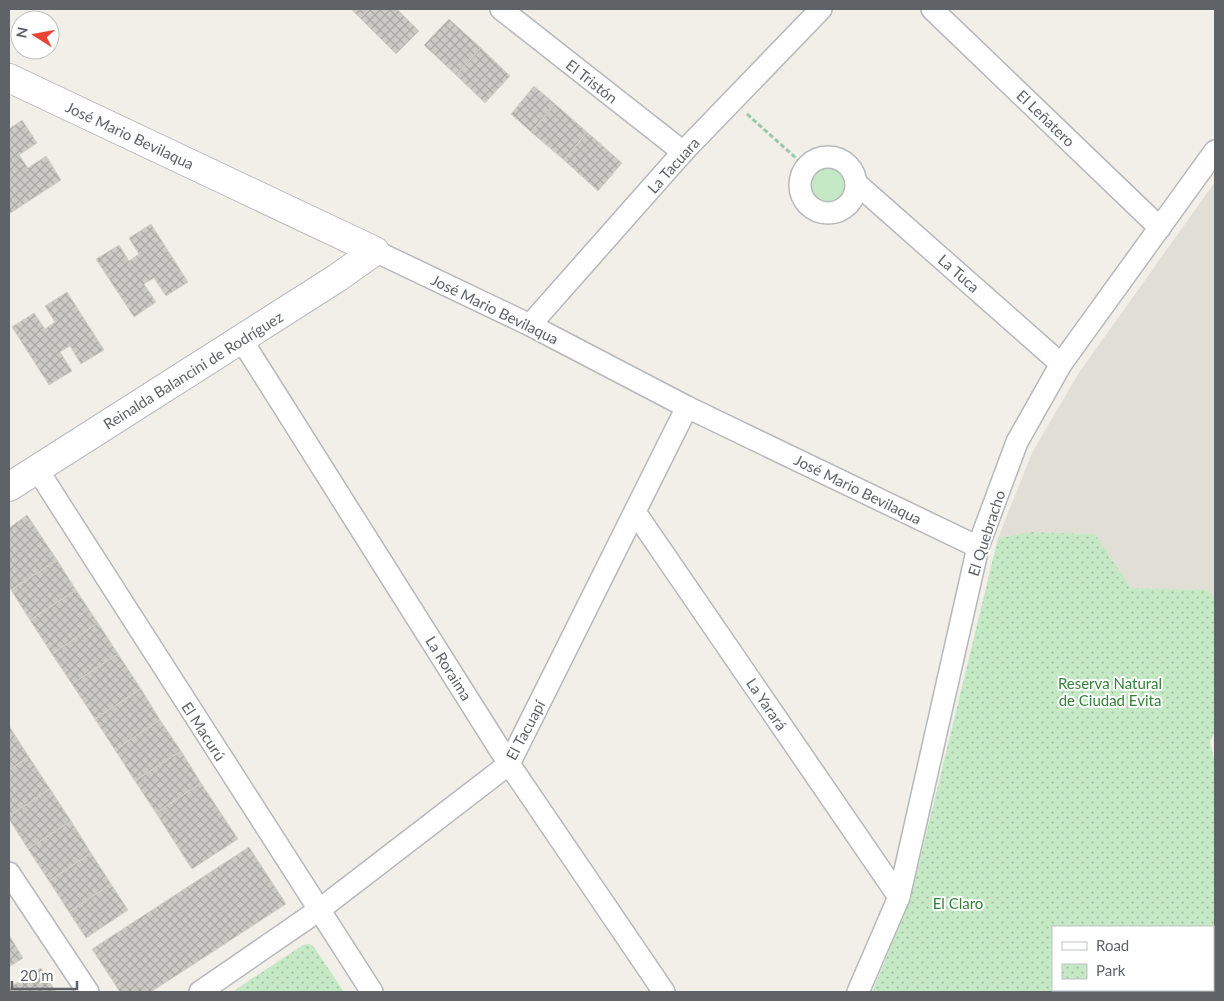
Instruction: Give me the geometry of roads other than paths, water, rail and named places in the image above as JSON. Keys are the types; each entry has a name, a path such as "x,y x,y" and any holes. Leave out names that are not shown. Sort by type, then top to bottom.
{"street":[{"name":"El Tristón","path":"501,9 683,152"},
{"name":"La Tacuara","path":"530,325 683,152 821,9"},
{"name":"El Leñatero","path":"932,9 1160,228"},
{"name":"José Mario Bevilaqua","path":"11,81 530,325 686,407 978,547"},
{"name":"El Quebracho","path":"858,992 899,897 978,547 1017,442 1062,364 1215,151"},
{"name":"La Tuca","path":"856,183 856,192 846,208 829,214 811,209 800,194 800,178 806,167 816,159 825,157 842,161 849,166 854,174 856,183 1062,364"},
{"name":"Reinalda Balancini de Rodríguez","path":"9,487 337,278 375,251"},
{"name":"La Roraima","path":"241,339 509,764 664,992"},
{"name":"El Tacuapí","path":"200,992 319,910 509,764 686,407"},
{"name":"El Macurú","path":"37,469 372,992"},
{"name":"La Yarará","path":"635,512 899,897"},
{"path":"9,873 88,992"}],"park label":[{"name":"Reserva Natural de Ciudad Evita","path":"1110,692"},
{"name":"El Claro","path":"958,903"}]}
